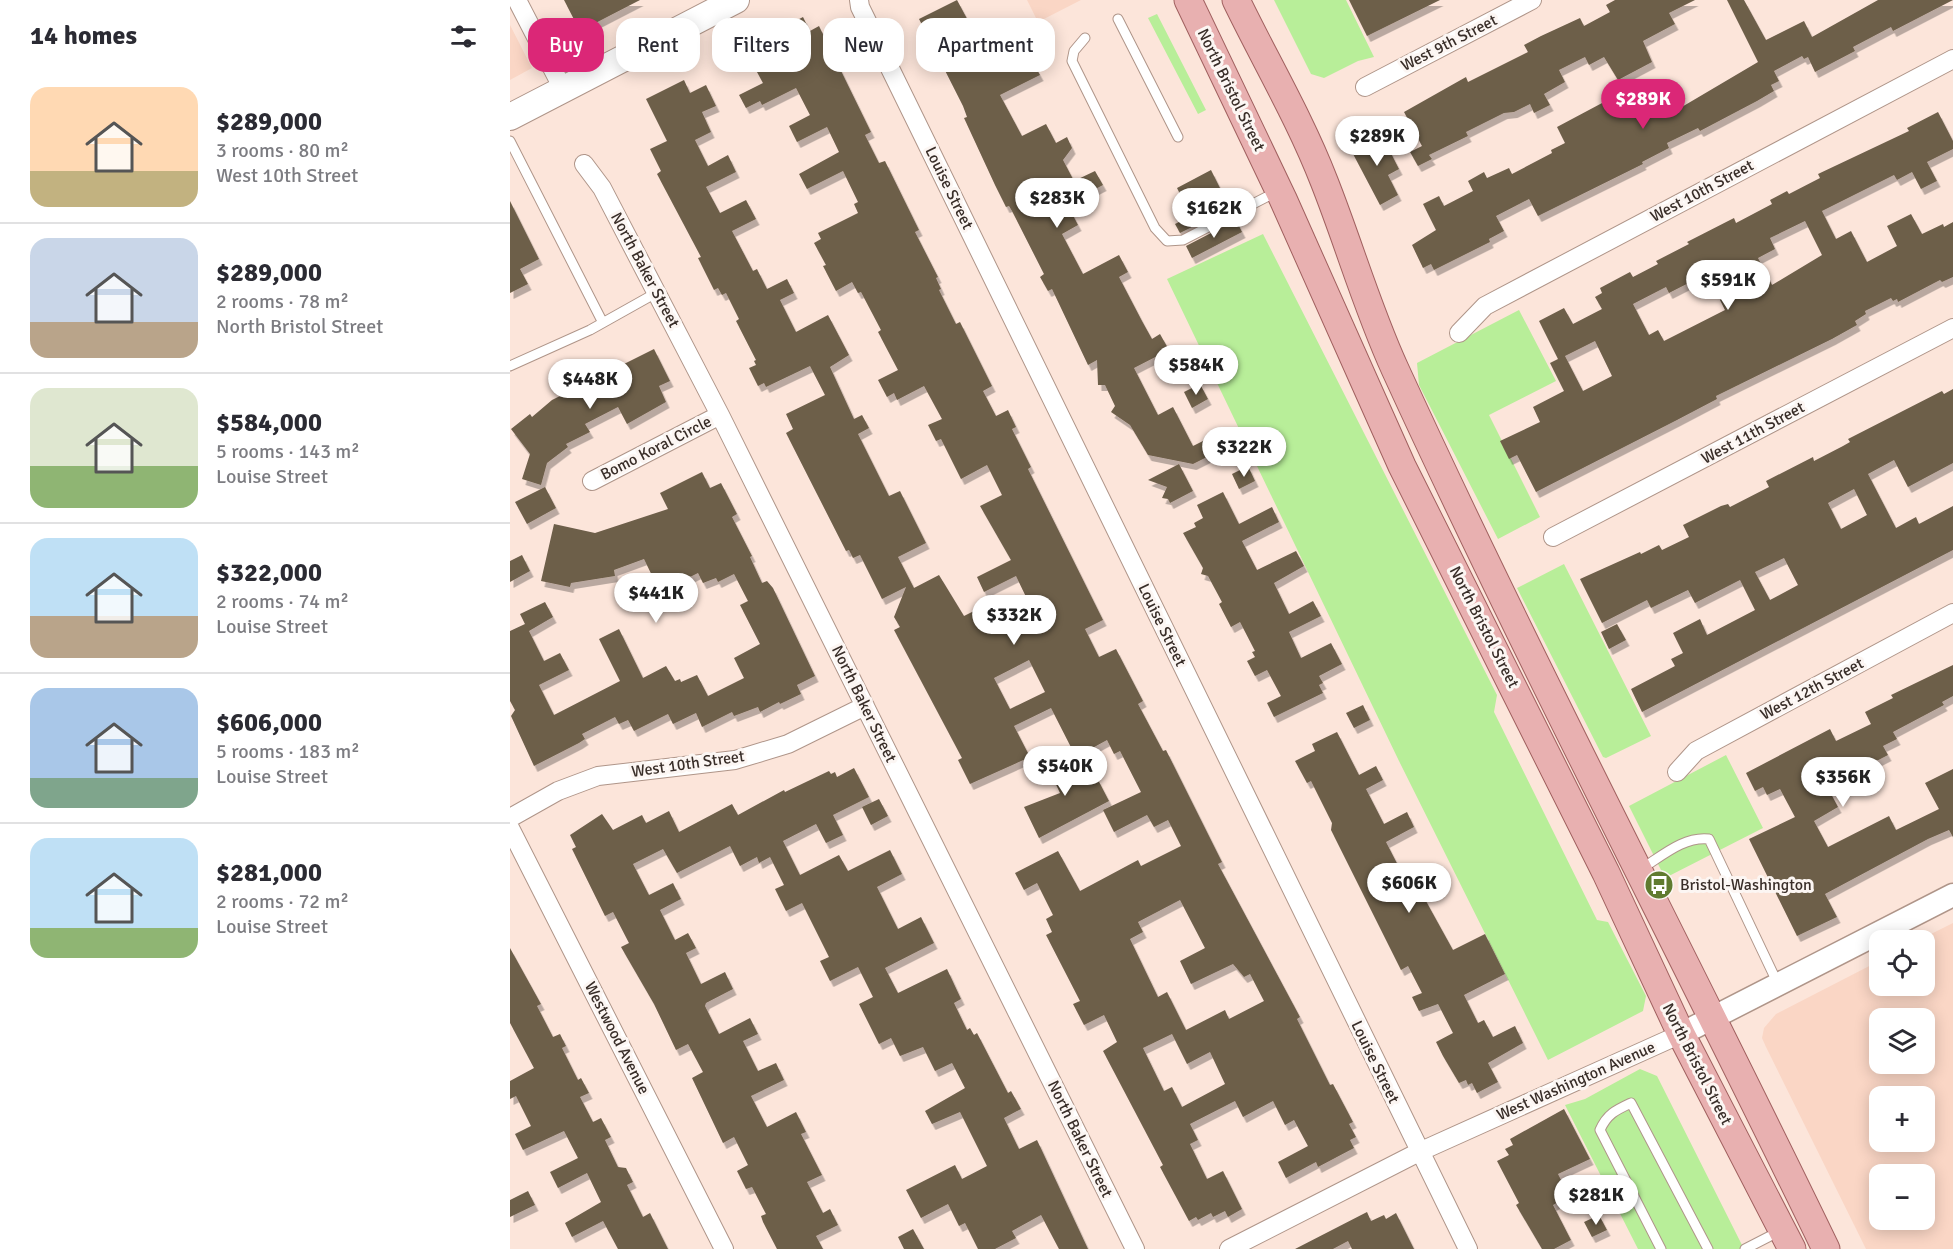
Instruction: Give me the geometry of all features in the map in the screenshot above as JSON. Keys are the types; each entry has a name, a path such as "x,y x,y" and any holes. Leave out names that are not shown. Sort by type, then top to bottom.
{"main road":[{"name":"North Bristol Street","path":"1188,0 1279,191 1402,466 1606,873 1681,1034 1787,1240"},
{"name":"North Bristol Street","path":"1236,0 1323,177 1363,295 1395,368 1538,667 1826,1249"},
{"path":"510,117 725,2"}],"street":[{"path":"517,0 563,89"},
{"name":"West 9th Street","path":"1365,87 1532,0"},
{"name":"Louise Street","path":"860,3 1468,1249"},
{"name":"West 10th Street","path":"1459,333 1485,306 1953,59"},
{"name":"North Baker Street","path":"584,164 602,188 720,415 1135,1249"},
{"name":"West 11th Street","path":"1553,537 1953,328"},
{"name":"Bomo Koral Circle","path":"592,481 720,415"},
{"name":"West 12th Street","path":"1677,772 1696,751 1953,614"},
{"name":"West 10th Street","path":"510,818 558,791 598,776 735,760 788,744 865,706"},
{"name":"Westwood Avenue","path":"510,828 724,1249"},
{"name":"West Washington Avenue","path":"1229,1249 1419,1152 1714,1019 1953,895"}],"lane":[{"path":"1118,19 1178,137"},
{"path":"1085,38 1074,51 1072,61 1155,228 1167,241 1183,240 1279,191"},
{"path":"510,141 602,321"},
{"path":"510,366 590,330 602,321 656,293"},
{"path":"1640,870 1679,845 1698,838 1709,839 1778,984"},
{"path":"1661,1249 1600,1130 1605,1118 1615,1110 1631,1103 1708,1249"},
{"path":"1745,1249 1787,1240"}],"shaded area":[{"path":"1027,0 1081,0 1046,18 1036,18"},
{"path":"510,25 528,60 528,70 510,80"},
{"path":"1953,923 1953,1249 1866,1249 1762,1038 1764,1028 1776,1014 1869,966 1869,996 1935,996 1935,932"}],"green space":[{"path":"1274,0 1346,0 1374,57 1358,61 1324,78 1311,74"},
{"path":"1157,14 1206,110 1198,114 1148,18"},
{"path":"1263,234 1497,695 1494,712 1597,920 1608,922 1646,996 1643,1011 1548,1060 1399,761 1167,279"},
{"path":"1519,310 1556,381 1489,415 1540,517 1498,539 1419,385 1417,363"},
{"path":"1564,564 1651,736 1606,758 1603,757 1517,588"},
{"path":"1726,755 1763,828 1665,878 1629,806"},
{"path":"1640,1069 1657,1076 1744,1249 1638,1249 1565,1105 1585,1099"}],"building":[{"path":"564,0 640,0 604,19 573,18"},
{"path":"957,0 967,18 921,18"},
{"path":"1349,0 1440,0 1367,36"},
{"path":"1615,0 1695,0 1669,13 1675,24 1643,41 1652,62 1618,80 1604,57 1589,65 1585,57 1559,70 1565,82 1544,94 1550,105 1534,113 1530,104 1514,112 1504,113 1466,132 1468,136 1429,155 1432,159 1418,166 1410,152 1422,146 1404,112 1466,77 1468,82 1528,52 1524,45 1541,36 1580,18 1584,26 1610,12 1606,5"},
{"path":"1727,0 1744,0 1766,40 1804,21 1812,37 1878,0 1953,0 1893,31 1891,27 1853,47 1855,51 1815,72 1808,57 1804,59 1802,56 1774,71 1779,81 1771,85 1774,91 1757,101 1700,131 1698,128 1667,143 1669,148 1642,162 1643,164 1538,216 1529,199 1496,216 1504,231 1489,239 1490,242 1434,270 1431,264 1423,268 1412,245 1436,230 1423,204 1439,196 1444,206 1473,191 1468,181 1484,172 1487,178 1509,168 1512,174 1552,153 1551,150 1565,143 1557,127 1619,94 1630,114 1667,95 1675,111 1758,62"},
{"path":"819,26 823,34 823,72 842,72 871,132 865,135 879,163 885,161 919,230 915,232 938,277 936,278 941,289 939,290 956,324 960,322 992,386 983,391 996,416 1008,410 1016,427 1012,429 1031,467 1028,469 1103,620 1085,629 1099,657 1116,649 1143,701 1138,704 1163,751 1166,750 1222,862 1218,864 1300,1017 1297,1019 1330,1085 1333,1084 1353,1122 1349,1124 1356,1137 1350,1140 1354,1148 1318,1167 1316,1162 1286,1178 1278,1162 1308,1146 1294,1120 1285,1125 1273,1101 1243,1117 1235,1101 1190,1124 1198,1140 1190,1144 1207,1179 1223,1171 1242,1209 1228,1217 1225,1211 1213,1217 1211,1213 1198,1220 1196,1217 1189,1221 1160,1167 1163,1165 1103,1051 1117,1042 1104,1015 1084,1025 1073,1004 1080,1001 1046,935 1052,932 1046,919 1053,915 1037,883 1024,890 1015,873 1058,851 1080,891 1138,860 1141,866 1181,846 1168,820 1154,827 1147,815 1114,832 1103,810 1141,792 1120,751 1114,754 1107,740 1076,757 1051,708 1014,726 1030,757 970,784 958,760 962,758 894,630 900,627 894,617 906,587 882,599 860,555 853,558 849,550 846,551 786,433 793,429 786,414 825,395 810,366 766,387 764,383 758,386 749,368 756,365 754,361 756,360 736,321 739,319 726,293 722,295 718,288 714,290 698,258 701,257 657,174 661,171 650,149 667,141 646,99 684,80 690,93 706,85 716,106 702,112 711,132 695,140 708,166 728,155 736,172 706,187 720,213 746,200 756,219 732,231 753,271 757,269 767,289 787,279 794,293 780,300 796,332 828,315 849,355 830,367 854,419 862,415 869,428 858,434 889,496 900,491 926,543 898,557 914,588 939,575 964,616 980,608 987,623 1028,601 1016,576 984,592 977,577 1011,560 980,506 1002,495 987,465 961,479 941,439 936,441 928,425 942,419 924,386 897,400 894,393 887,397 878,380 898,370 878,332 881,330 861,292 858,293 852,282 836,291 823,266 826,265 814,243 821,239 818,233 858,213 854,204 858,202 843,171 807,189 799,174 839,152 827,127 797,142 789,126 810,115 796,88 762,105 760,101 746,108 739,95 763,83 757,72 811,72 811,30","holes":["1029,660 1045,692 1010,709 994,678","1180,900 1205,948 1180,961 1191,984 1233,964 1244,977 1250,974 1264,1001 1229,1019 1225,1010 1186,1030 1167,992 1158,997 1130,939 1143,932 1138,922","1172,1034 1187,1064 1210,1052 1225,1084 1182,1107 1172,1087 1164,1091 1143,1048"]},
{"path":"946,72 1038,72 1040,75 1000,95 1022,136 1046,124 1056,143 1067,137 1072,148 1063,160 1074,181 1095,171 1103,185 1067,204 1078,225 1062,234 1083,274 1119,255 1128,272 1119,277 1142,321 1152,339 1160,334 1169,350 1134,368 1158,415 1173,407 1193,446 1211,437 1219,451 1193,464 1148,455 1130,425 1111,412 1115,406 1105,385 1098,385 1097,360 1088,365 1052,289 1048,291 1040,277 1044,274 1012,211 1009,206 1006,207 995,185 964,118 967,117"},
{"path":"1938,112 1953,141 1953,149 1927,162 1937,181 1921,189 1912,172 1897,180 1894,175 1822,211 1836,239 1851,231 1867,262 1897,246 1887,226 1911,214 1922,234 1953,222 1953,277 1942,282 1940,280 1898,302 1897,299 1893,301 1891,298 1865,311 1866,314 1855,321 1857,325 1832,339 1716,396 1717,399 1536,492 1517,455 1509,459 1500,441 1540,422 1533,407 1564,391 1550,363 1558,359 1539,321 1564,308 1573,324 1602,309 1595,297 1602,293 1600,288 1630,272 1633,277 1658,264 1656,261 1689,244 1687,242 1734,218 1736,223 1772,204 1770,200 1787,191 1789,194 1820,178 1818,174 1909,131 1907,128","holes":["1805,221 1822,255 1772,285 1758,258 1775,249 1770,238","1726,264 1739,290 1720,300 1725,310 1664,341 1658,330 1649,335 1633,304 1666,287 1669,293","1595,341 1612,376 1583,391 1565,356"]},
{"path":"1380,132 1399,169 1388,175 1398,195 1380,205 1351,150"},
{"path":"1211,170 1230,208 1180,233 1175,224 1191,216 1177,188"},
{"path":"510,201 539,259 520,269 528,284 510,293"},
{"path":"1236,220 1242,232 1192,258 1186,246"},
{"path":"654,349 670,381 659,386 666,402 627,424 618,407 585,424 590,432 566,444 568,447 547,463 541,485 522,479 530,454 511,429 530,414 532,417 552,400"},
{"path":"1200,384 1208,399 1192,408 1184,392"},
{"path":"1953,389 1953,463 1908,487 1894,460 1868,474 1896,528 1916,517 1919,524 1953,506 1953,550 1642,712 1631,689 1675,666 1671,659 1683,653 1673,633 1700,619 1707,635 1755,610 1740,580 1695,603 1688,590 1651,608 1647,600 1602,623 1580,579 1640,552 1641,554 1659,545 1662,550 1689,537 1683,525 1721,506 1728,504 1730,507 1769,487 1766,481 1813,457 1814,461 1850,442 1848,439 1942,391 1944,394","holes":["1854,489 1867,515 1841,529 1828,503","1784,558 1798,585 1770,600 1755,572"]},
{"path":"1179,464 1193,491 1170,503 1168,499 1162,498 1167,487 1148,480"},
{"path":"1248,466 1255,481 1239,489 1232,474"},
{"path":"702,472 710,488 721,483 737,514 732,517 752,556 750,557 762,583 767,581 773,588 815,676 797,685 801,694 780,704 779,702 760,712 758,707 734,716 732,712 702,727 696,713 673,724 668,714 634,731 628,720 619,724 615,717 582,734 585,739 579,743 534,766 511,716 515,710 510,701 510,631 525,624 520,614 545,602 553,617 529,631 544,661 560,653 569,670 539,685 554,715 620,681 599,639 619,629 643,678 666,666 675,681 680,679 681,682 697,675 708,696 744,678 734,658 760,644 740,605 748,601 734,574 718,582 716,578 703,583 698,573 660,592 644,559 614,570 615,576 571,583 570,587 541,581 554,524 595,533 668,509 660,493"},
{"path":"545,487 556,508 527,524 515,502"},
{"path":"1223,492 1239,524 1272,507 1279,522 1242,541 1257,570 1296,551 1304,566 1274,583 1289,614 1313,601 1321,616 1289,632 1301,658 1331,643 1342,664 1319,676 1323,683 1319,685 1323,693 1274,717 1267,703 1281,696 1267,670 1255,676 1247,661 1255,657 1252,652 1255,651 1240,622 1231,627 1219,604 1222,602 1208,576 1201,574 1203,568 1183,533 1196,527 1194,523 1203,518 1197,505"},
{"path":"522,555 530,571 510,582 510,561"},
{"path":"1617,624 1626,640 1609,649 1601,632"},
{"path":"1953,665 1953,696 1942,702 1944,705 1893,732 1897,739 1883,746 1888,755 1867,766 1864,759 1824,781 1838,807 1814,821 1828,847 1889,816 1896,830 1939,809 1925,783 1953,769 1953,837 1949,830 1928,839 1825,894 1837,917 1797,936 1749,839 1795,817 1780,789 1767,795 1763,787 1755,791 1746,773 1830,729 1836,741 1871,724 1865,712 1893,698 1891,695"},
{"path":"1363,705 1370,720 1354,728 1346,713"},
{"path":"1337,732 1359,775 1376,766 1383,780 1366,789 1384,824 1407,812 1414,827 1386,842 1404,877 1411,874 1453,950 1485,934 1505,974 1464,995 1478,1023 1484,1020 1493,1037 1515,1026 1523,1043 1488,1063 1498,1082 1477,1093 1472,1083 1468,1085 1466,1080 1459,1083 1443,1056 1436,1042 1453,1033 1438,1004 1419,1011 1412,997 1422,993 1408,966 1401,970 1331,830 1332,823 1311,781 1307,783 1295,761 1315,751 1312,744"},
{"path":"1066,748 1084,785 1097,778 1109,801 1039,838 1024,807 1060,793 1044,759"},
{"path":"854,768 869,797 833,815 843,835 826,843 816,824 783,841 800,875 839,855 848,871 890,850 902,874 877,887 898,929 921,917 934,943 885,968 898,993 947,969 961,999 954,1003 967,1030 970,1028 974,1035 977,1033 1008,1093 1011,1091 1021,1109 1004,1118 1019,1149 1037,1140 1088,1249 1059,1249 1041,1215 1012,1231 1016,1238 995,1249 978,1249 965,1223 959,1226 948,1204 921,1218 906,1190 955,1165 962,1179 987,1166 960,1112 932,1124 925,1111 965,1088 952,1063 935,1071 923,1047 900,1056 891,1038 879,1044 859,1004 873,997 858,967 830,981 820,961 829,957 802,903 786,911 775,889 784,885 770,857 759,863 757,857 740,866 730,846 677,873 663,849 633,864 649,895 673,883 681,899 660,910 675,940 688,933 696,948 686,953 701,984 725,972 733,989 706,1003 705,1006 719,1034 750,1018 758,1034 743,1041 758,1071 776,1063 784,1080 751,1096 767,1127 796,1112 806,1132 801,1134 822,1175 807,1182 823,1213 830,1209 838,1225 816,1236 823,1249 777,1249 761,1216 766,1214 752,1187 746,1189 737,1171 748,1165 734,1137 723,1143 692,1078 703,1072 688,1044 676,1050 654,1004 621,947 629,943 613,912 605,916 572,849 576,847 570,835 602,814 613,830 642,815 646,823 669,811 679,832 732,804 738,815 784,790 785,792 829,771 831,774 835,772 837,777"},
{"path":"879,799 888,816 871,825 862,807"},
{"path":"510,948 541,1004 537,1006 553,1037 560,1034 566,1046 562,1048 578,1080 581,1078 589,1093 580,1097 593,1122 601,1118 611,1137 605,1140 618,1167 626,1168 633,1182 627,1185 643,1217 650,1213 668,1249 618,1249 603,1221 572,1237 565,1223 601,1202 587,1173 558,1188 550,1172 578,1158 564,1131 523,1150 515,1134 531,1126 516,1096 510,1099 510,1081 534,1068 510,1023"},
{"path":"1564,1109 1590,1159 1558,1174 1569,1196 1553,1205 1571,1240 1554,1249 1542,1249 1516,1205 1519,1203 1497,1161 1509,1155 1505,1149 1513,1145 1510,1139"},
{"path":"528,1191 535,1205 510,1217 510,1200"},
{"path":"1367,1212 1371,1221 1384,1215 1386,1219 1396,1213 1414,1249 1352,1249 1348,1241 1333,1249 1295,1249"},
{"path":"1599,1215 1607,1230 1592,1237 1584,1222"},
{"path":"913,1229 924,1249 904,1249 898,1237"}],"place":[{"name":"Bristol-Washington","path":"1659,885"}]}
